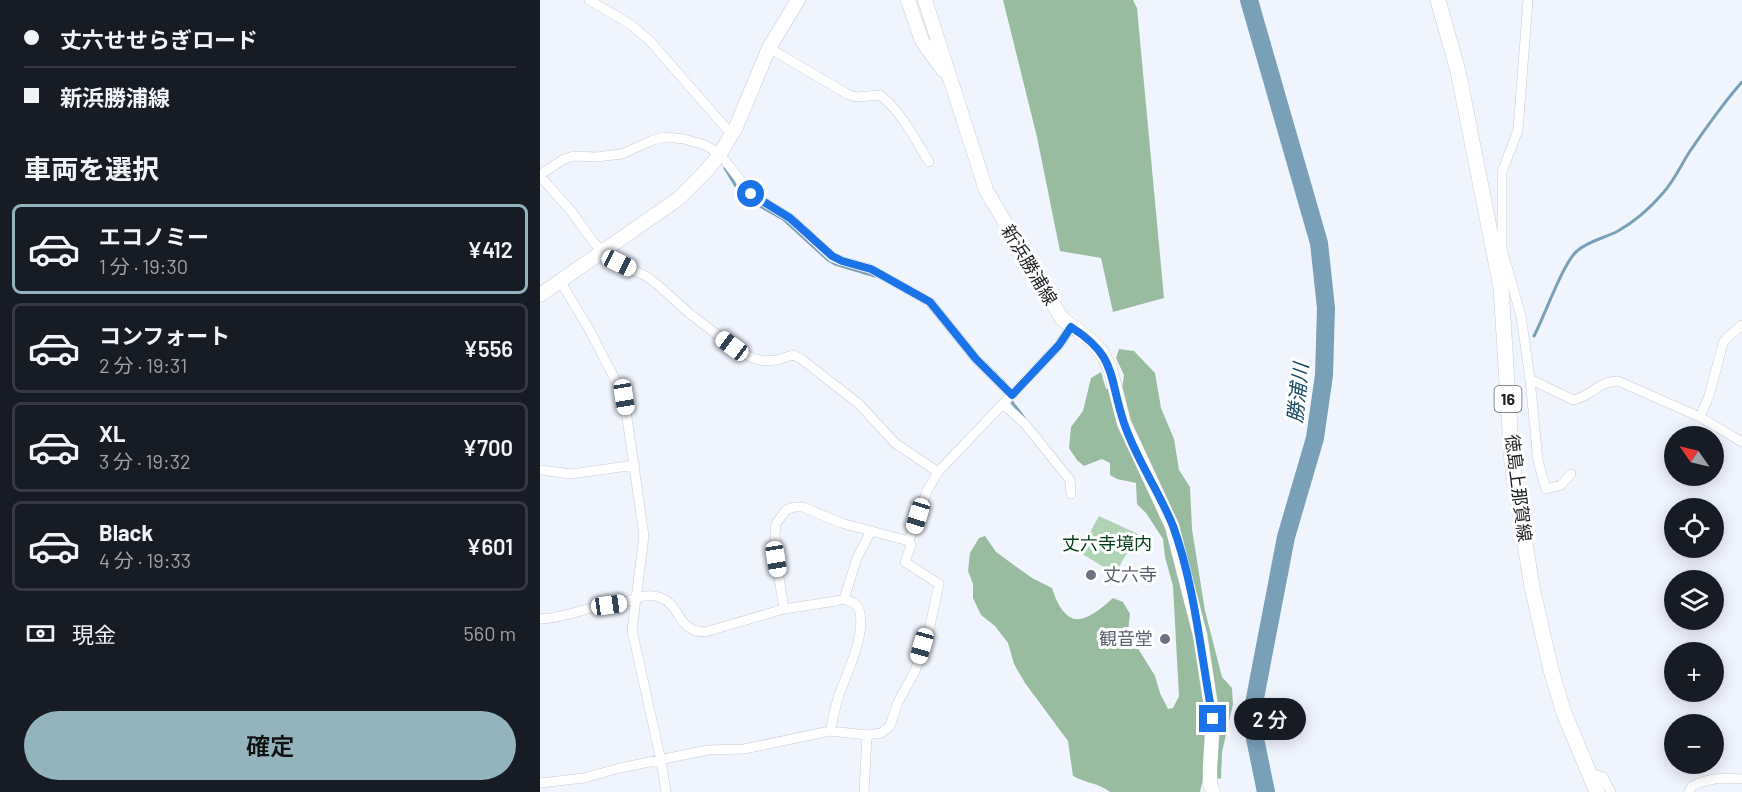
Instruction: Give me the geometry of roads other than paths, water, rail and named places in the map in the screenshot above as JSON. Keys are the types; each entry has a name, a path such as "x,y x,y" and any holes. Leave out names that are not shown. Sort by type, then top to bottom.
{"main road":[{"path":"908,0 922,41 949,78"},
{"name":"新浜勝浦線","path":"925,0 986,190 1062,319 1100,350 1110,368 1124,423 1178,543 1200,635 1213,719 1210,767 1210,783 1213,792"},
{"name":"徳島上那賀線","path":"1438,0 1458,71 1498,251 1512,462 1532,587 1551,670 1564,713 1597,792"},
{"path":"540,295 678,199 708,170 732,135 769,48 797,1"}],"street":[{"path":"589,0 630,24 650,41 732,135"},
{"path":"1528,0 1518,130 1502,172 1498,251 1521,316 1538,460 1546,489 1561,485 1570,474"},
{"path":"769,48 849,95 857,97 880,95 888,101 911,131 929,162"},
{"path":"938,472 895,443 859,404 800,358 793,355 763,361 750,357 690,314 646,276 619,263 595,244 571,211 540,175 564,159 574,156 596,157 622,154 653,140 666,137 705,145 720,154 751,194 790,218 832,256 871,269 930,302 976,359 1012,395"},
{"path":"561,281 624,397 644,536 632,630 666,792"},
{"path":"1700,417 1709,396 1723,343 1742,325"},
{"path":"540,783 584,778 620,768 708,750 744,749 830,731 867,735 881,734 890,726 898,702 915,671 929,630 939,584 905,562 911,545 909,541 927,491 938,472 1059,345 1071,327"},
{"path":"1530,379 1573,400 1579,399 1607,381 1618,381 1700,417 1742,442"},
{"path":"1003,404 1025,424 1070,480 1071,494"},
{"path":"540,470 571,474 635,465"},
{"path":"784,609 776,559 776,524 786,510 803,507 842,523 909,541"},
{"path":"844,599 857,558 871,531"},
{"path":"540,619 555,618 622,603 636,597 658,596 672,606 688,628 694,632 705,632 784,609 844,599 856,604 859,609 860,629 850,670 838,696 830,731"},
{"path":"864,792 867,735"},
{"path":"1590,776 1603,777 1611,792"},
{"path":"1689,792 1692,786 1704,780 1721,777 1742,779"}],"waterway":[{"name":"勝浦川","path":"1249,0 1319,243 1326,308 1324,375 1315,438 1286,537 1251,719 1266,792"},
{"path":"1534,336 1572,257 1586,245 1624,227 1653,204 1671,183 1702,133 1742,82"},
{"path":"725,168 737,188 751,201 783,219 828,260 875,276"},
{"path":"1011,401 1025,419"}],"place":[{"name":"丈六寺","path":"1091,575"},
{"name":"観音堂","path":"1165,639"}],"park label":[{"name":"丈六寺境内","path":"1107,544"}]}
